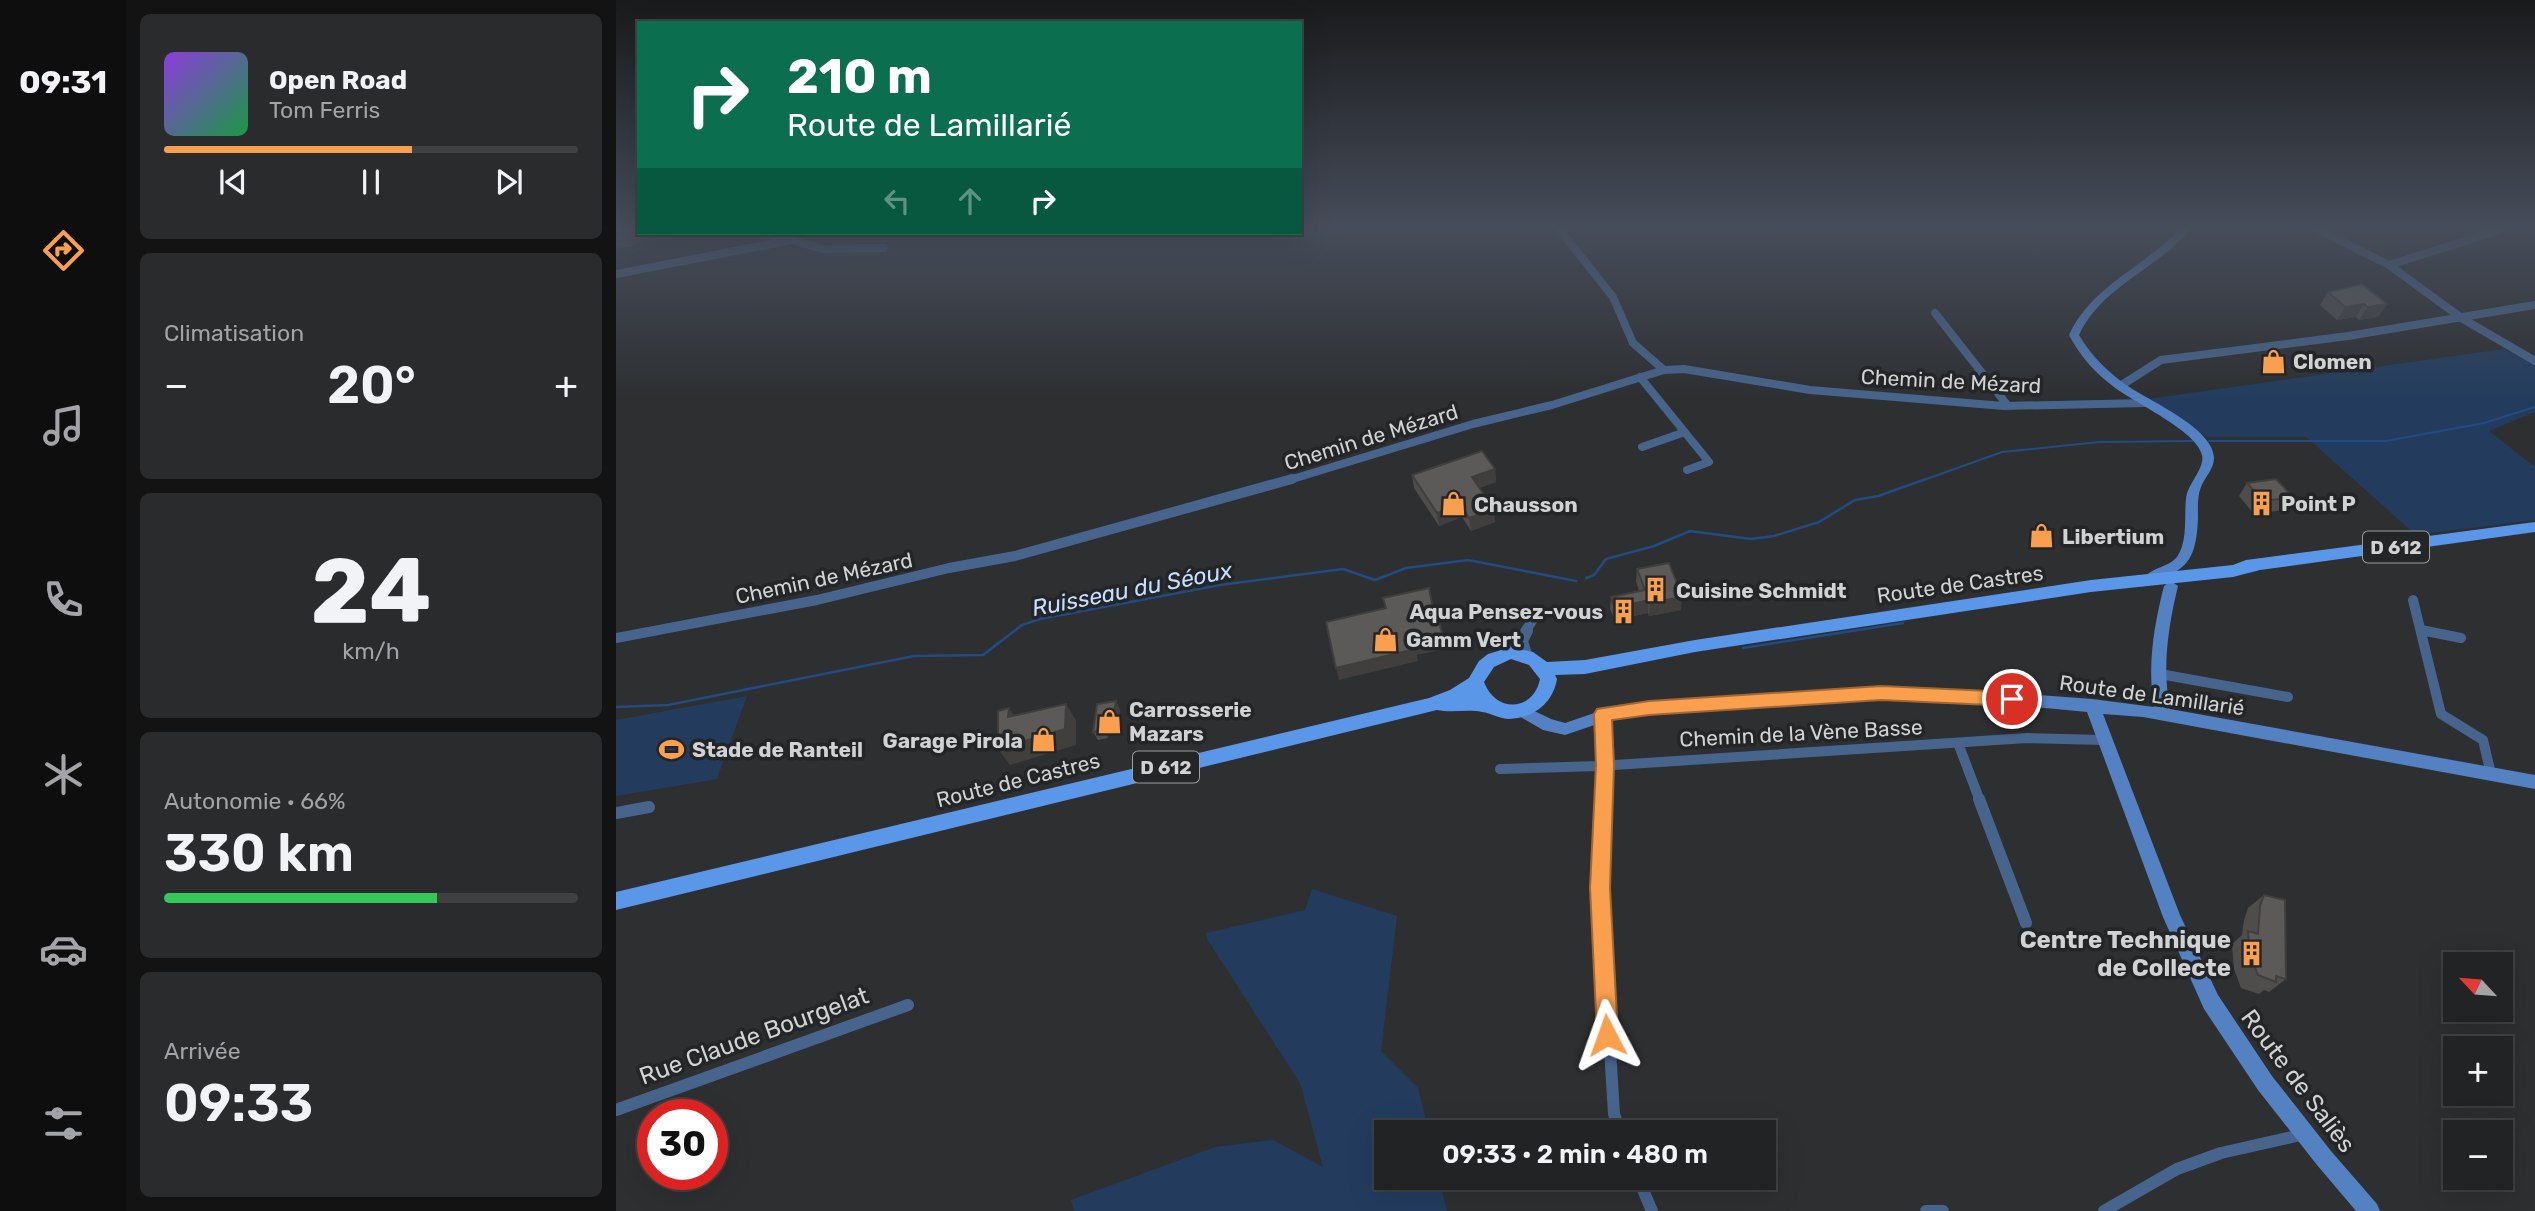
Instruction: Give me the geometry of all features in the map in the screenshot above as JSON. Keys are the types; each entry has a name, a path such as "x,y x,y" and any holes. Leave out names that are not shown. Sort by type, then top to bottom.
{"main road":[{"name":"Route de Castres","path":"1544,669 1585,667 1676,649 2535,527"},
{"name":"Route de Castres","path":"1544,693 1586,672 1738,640"},
{"path":"1511,653 1528,657 1544,669 1544,693 1522,711 1502,711 1487,705 1477,691 1476,682 1483,666 1501,655 1511,653"},
{"name":"Route de Castres","path":"1431,705 1476,682"},
{"name":"Route de Castres","path":"616,901 1431,705 1487,705"}],"street":[{"path":"1605,287 1613,296 1633,343 1664,370"},
{"path":"2115,287 2077,325 2074,335 2081,350 2120,386 2201,439 2208,454 2207,467 2194,488 2188,551 2193,570 2185,575"},
{"path":"2419,287 2463,318 2535,360"},
{"path":"2120,386 2161,360 2463,318 2535,305"},
{"path":"1935,313 2008,406"},
{"name":"Chemin de Mézard","path":"616,638 817,600 949,568 1015,556 1339,466 1473,425 1552,405 1664,370 1684,369 1810,390 2008,406 2145,403"},
{"path":"1640,377 1709,462 1687,470"},
{"path":"1642,447 1685,432"},
{"path":"2127,584 2176,568 2188,551"},
{"path":"2163,715 2161,624 2171,586"},
{"path":"2413,600 2441,714 2483,740 2491,774"},
{"path":"1511,653 1532,621 1523,641 1528,657"},
{"path":"2421,630 2461,638"},
{"path":"2160,674 2288,697"},
{"path":"1544,693 1545,714 1553,726"},
{"name":"Route de Lamillarié","path":"1553,726 1572,728 1603,714 1649,708 1881,693 2092,705 2163,715 2535,782"},
{"name":"Route de Saliès","path":"2092,705 2172,917 2211,1002 2257,1072 2370,1211"},
{"path":"1522,711 1553,726"},
{"path":"1603,714 1605,765 1600,888 1602,959 1616,1120"},
{"name":"Chemin de la Vène Basse","path":"1500,769 1605,765 2041,737 2105,740"},
{"path":"1958,743 2026,923"},
{"path":"616,813 649,807"},
{"name":"Rue Claude Bourgelat","path":"616,1110 908,1005"},
{"path":"2104,1211 2177,1169 2221,1153 2306,1134"},
{"path":"1643,1190 1653,1211"},
{"path":"1926,1211 1943,1211"}],"shaded area":[{"path":"2504,349 2535,365 2535,412 2489,431 2535,467 2535,520 2416,535 2306,437 2206,437 2148,399"},
{"name":"Stade de Ranteil","path":"747,696 717,779 616,796 616,720"},
{"path":"1312,889 1397,916 1381,1051 1418,1088 1426,1120 1374,1120 1374,1190 1442,1190 1447,1211 1074,1211 1071,1200 1215,1147 1273,1140 1323,1167 1300,1083 1207,939 1206,933 1305,910"}],"building":[{"path":"2365,287 2387,304 2345,307 2328,292"},
{"name":"Chausson","path":"1482,451 1495,469 1472,477 1494,509 1469,518 1461,505 1437,513 1412,475"},
{"path":"2276,479 2293,497 2263,501 2247,483"},
{"path":"1669,563 1682,597 1650,603 1649,600 1615,608 1611,597 1645,590 1637,569"},
{"name":"Gamm Vert","path":"1429,588 1434,615 1437,615 1443,636 1414,643 1415,649 1336,668 1326,622 1386,608 1383,598"},
{"path":"1116,701 1112,722 1104,723 1103,730 1093,732 1097,704"},
{"path":"1066,704 1065,729 998,749 998,711 1009,708 1008,717"},
{"path":"2264,895 2285,900 2286,979 2276,976 2276,982 2258,975 2250,956 2248,931 2258,934 2260,906"}],"waterway":[{"name":"Ruisseau du Séoux","path":"2209,441 2386,441 2484,423 2535,407"},
{"name":"Ruisseau du Séoux","path":"1921,481 2002,452 2099,442 2193,441"},
{"name":"Ruisseau du Séoux","path":"1586,578 1594,575 1606,559 1654,546 1690,531 1751,539 1774,536 1819,522 1855,500 1878,496 1926,479"},
{"name":"Ruisseau du Séoux","path":"616,707 668,705 914,656 983,655 1022,625 1040,619 1220,585 1343,569 1375,580 1406,568 1468,560 1576,581"},
{"path":"1743,648 1903,623"}],"place":[{"name":"Clomen","path":"2273,361"},
{"name":"Point P","path":"2261,503"},
{"name":"Chausson","path":"1454,504"},
{"name":"Libertium","path":"2042,536"},
{"name":"Cuisine Schmidt","path":"1656,590"},
{"name":"Aqua Pensez-vous","path":"1623,611"},
{"name":"Gamm Vert","path":"1386,639"},
{"name":"Carrosserie Mazars","path":"1109,721"},
{"name":"Garage Pirola","path":"1043,740"},
{"name":"Stade de Ranteil","path":"672,749"},
{"name":"Centre Technique de Collecte","path":"2251,954"}],"route":[{"path":"1607,1035 1600,888 1605,765 1603,714 1649,708 1881,693 2012,699"}]}
